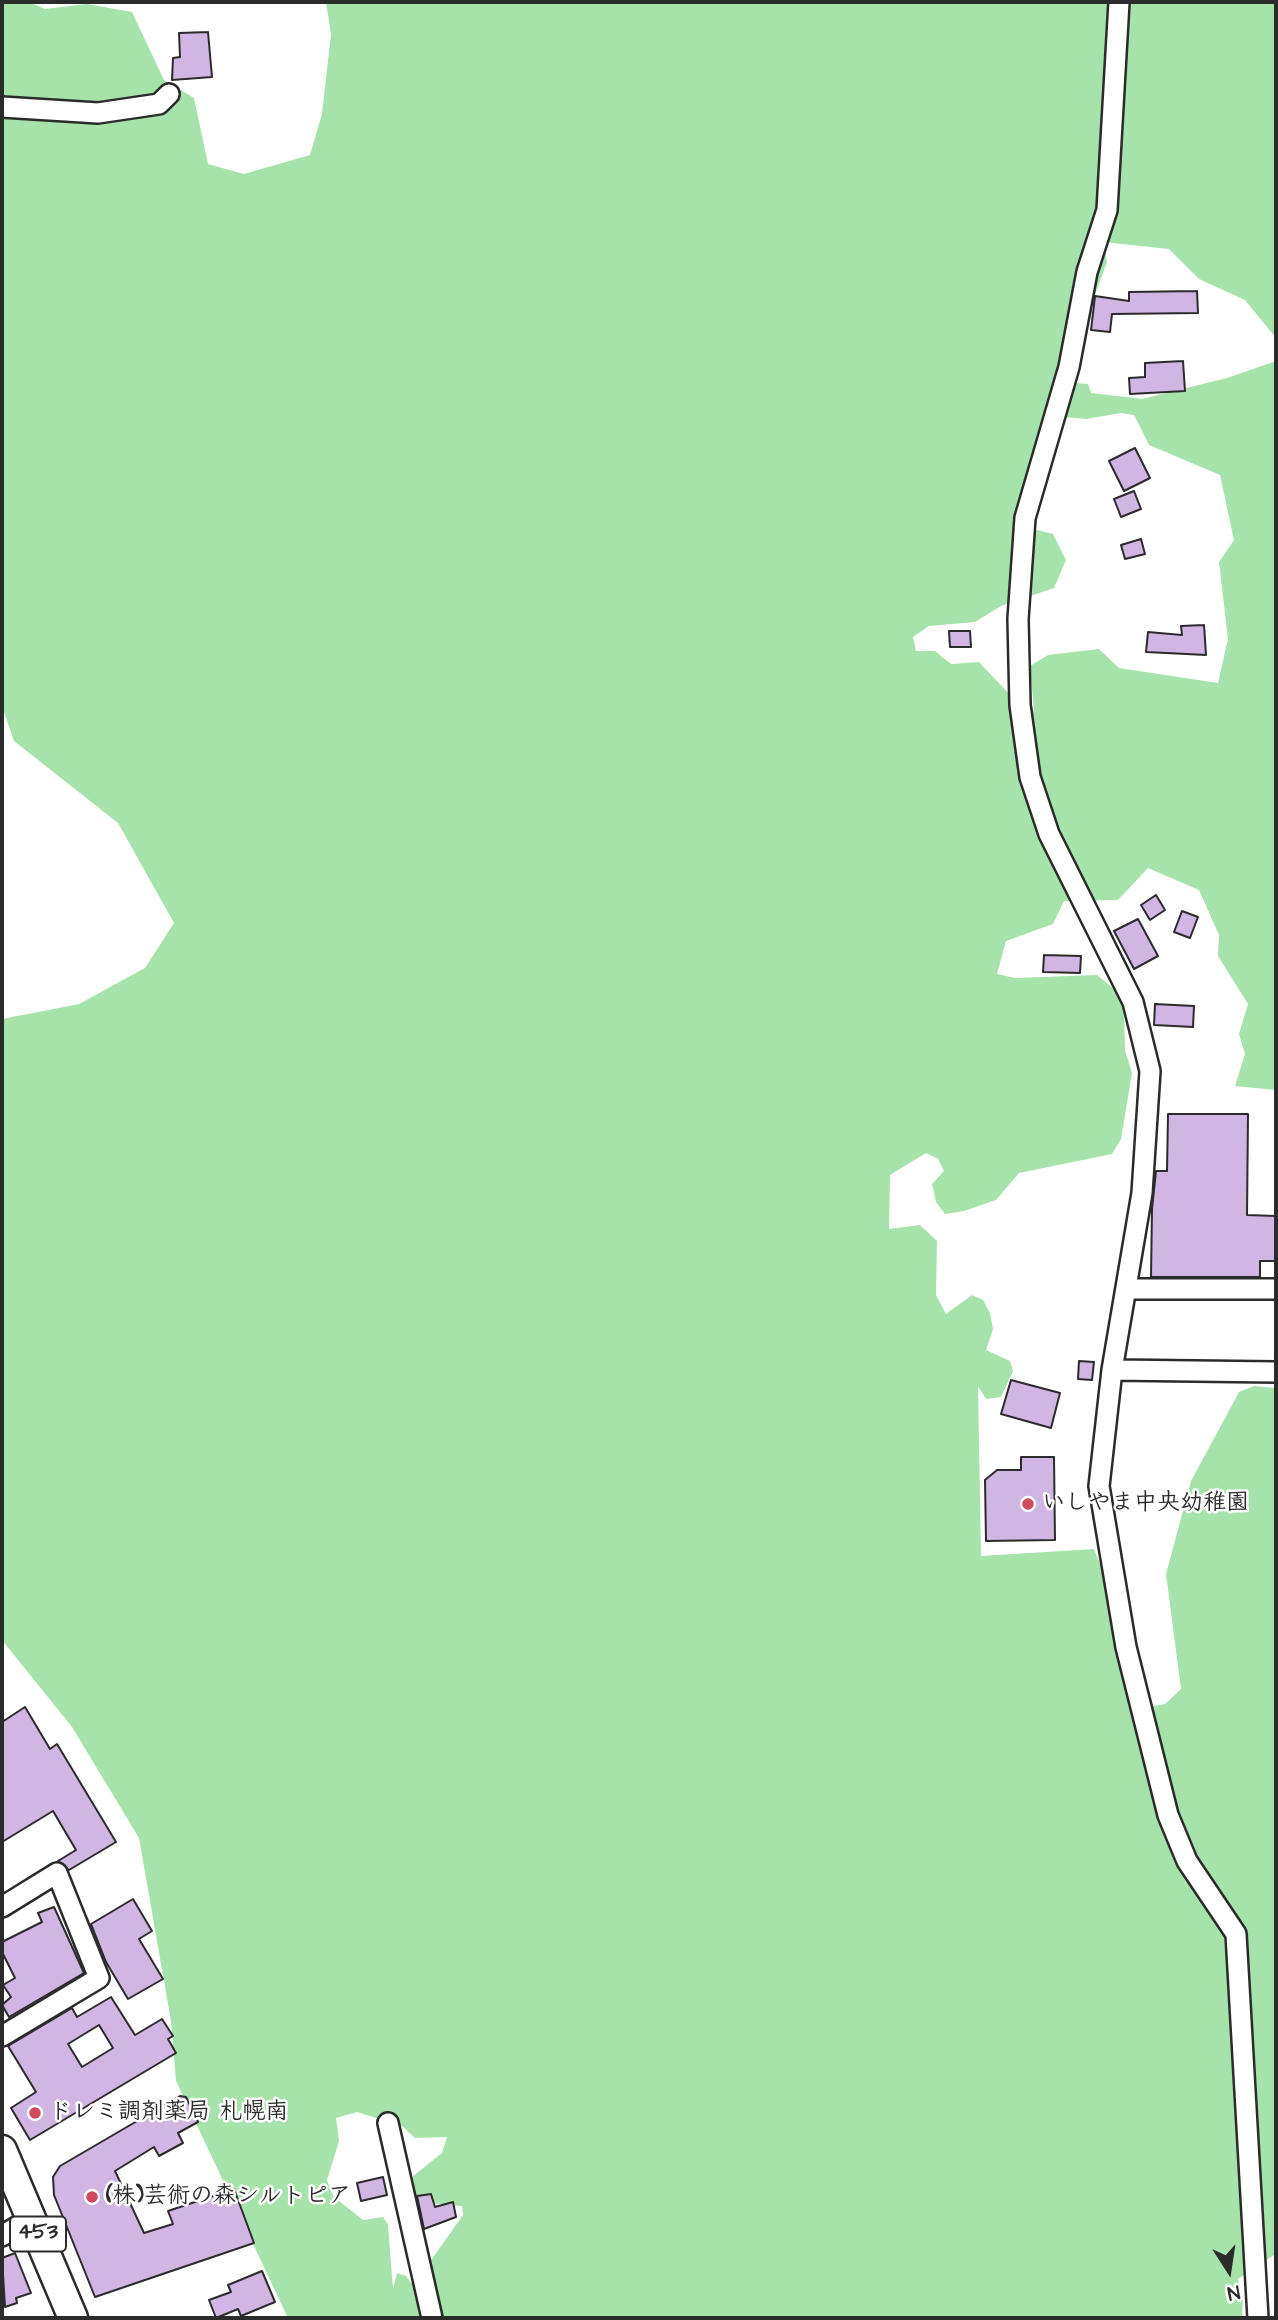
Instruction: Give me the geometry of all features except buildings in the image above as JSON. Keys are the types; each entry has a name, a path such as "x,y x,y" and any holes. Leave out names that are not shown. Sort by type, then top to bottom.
{"highway":[{"name":"453","path":"2,2150 73,2318"}],"street":[{"path":"1119,2 1107,210 1087,272 1069,367 1025,518 1018,619 1020,705 1030,777 1049,834 1133,1002 1150,1072 1142,1193 1112,1370 1099,1486 1126,1647 1168,1815 1186,1861 1236,1934 1258,2318"},
{"path":"2,107 98,113 159,104 169,94"},
{"path":"1127,1289 1276,1289"},
{"path":"1112,1370 1276,1372"},
{"path":"2,1907 57,1873 99,1978 2,2036"},
{"path":"388,2123 432,2318"},
{"path":"2,2236 31,2217"}],"green space":[{"path":"2,2 29,2 45,9 87,4 132,12 164,80 194,98 208,164 244,174 310,155 322,114 331,34 326,2 1276,2 1276,338 1245,300 1199,279 1169,249 1103,242 1107,262 1019,503 1017,525 1053,534 1066,560 1054,588 1001,606 975,622 929,626 913,637 916,651 935,651 951,664 979,662 1012,697 1017,728 1034,710 1030,666 1048,655 1099,649 1119,668 1218,683 1228,639 1219,562 1234,540 1220,475 1149,445 1134,415 1121,413 1086,419 1063,417 1070,391 1076,383 1088,384 1091,393 1142,399 1227,378 1276,361 1276,1090 1235,1086 1245,1054 1239,1034 1248,1004 1218,956 1219,935 1199,890 1148,868 1118,900 1064,901 1053,924 1006,941 997,974 1015,978 1097,975 1120,994 1124,1012 1125,1050 1132,1073 1121,1139 1112,1154 1019,1173 996,1200 964,1211 945,1214 936,1202 932,1184 944,1171 938,1159 926,1153 890,1175 889,1229 920,1225 937,1241 936,1295 946,1314 972,1295 983,1300 990,1313 993,1329 986,1350 1010,1361 1013,1371 1001,1397 986,1399 978,1386 981,1556 1094,1549 1106,1580 1135,1709 1165,1704 1181,1689 1166,1574 1191,1481 1239,1392 1254,1386 1276,1388 1276,2293 1274,2255 1238,2279 1243,2300 1242,2318 288,2318 176,2081 171,2021 139,1838 72,1727 2,1640 2,1019 79,1004 145,968 174,923 118,823 14,741 2,706","holes":["357,2112 402,2126 415,2138 447,2137 442,2153 412,2177 409,2201 462,2206 463,2215 427,2266 427,2274 411,2283 406,2276 397,2273 393,2289 388,2225 383,2217 363,2220 333,2196 327,2180 339,2141 336,2118"]}],"place":[{"name":"いしやま中央幼稚園","path":"1028,1504"},
{"name":"ドレミ調剤薬局 札幌南","path":"35,2113"},
{"name":"(株)芸術の森シルトピア","path":"92,2197"}]}
